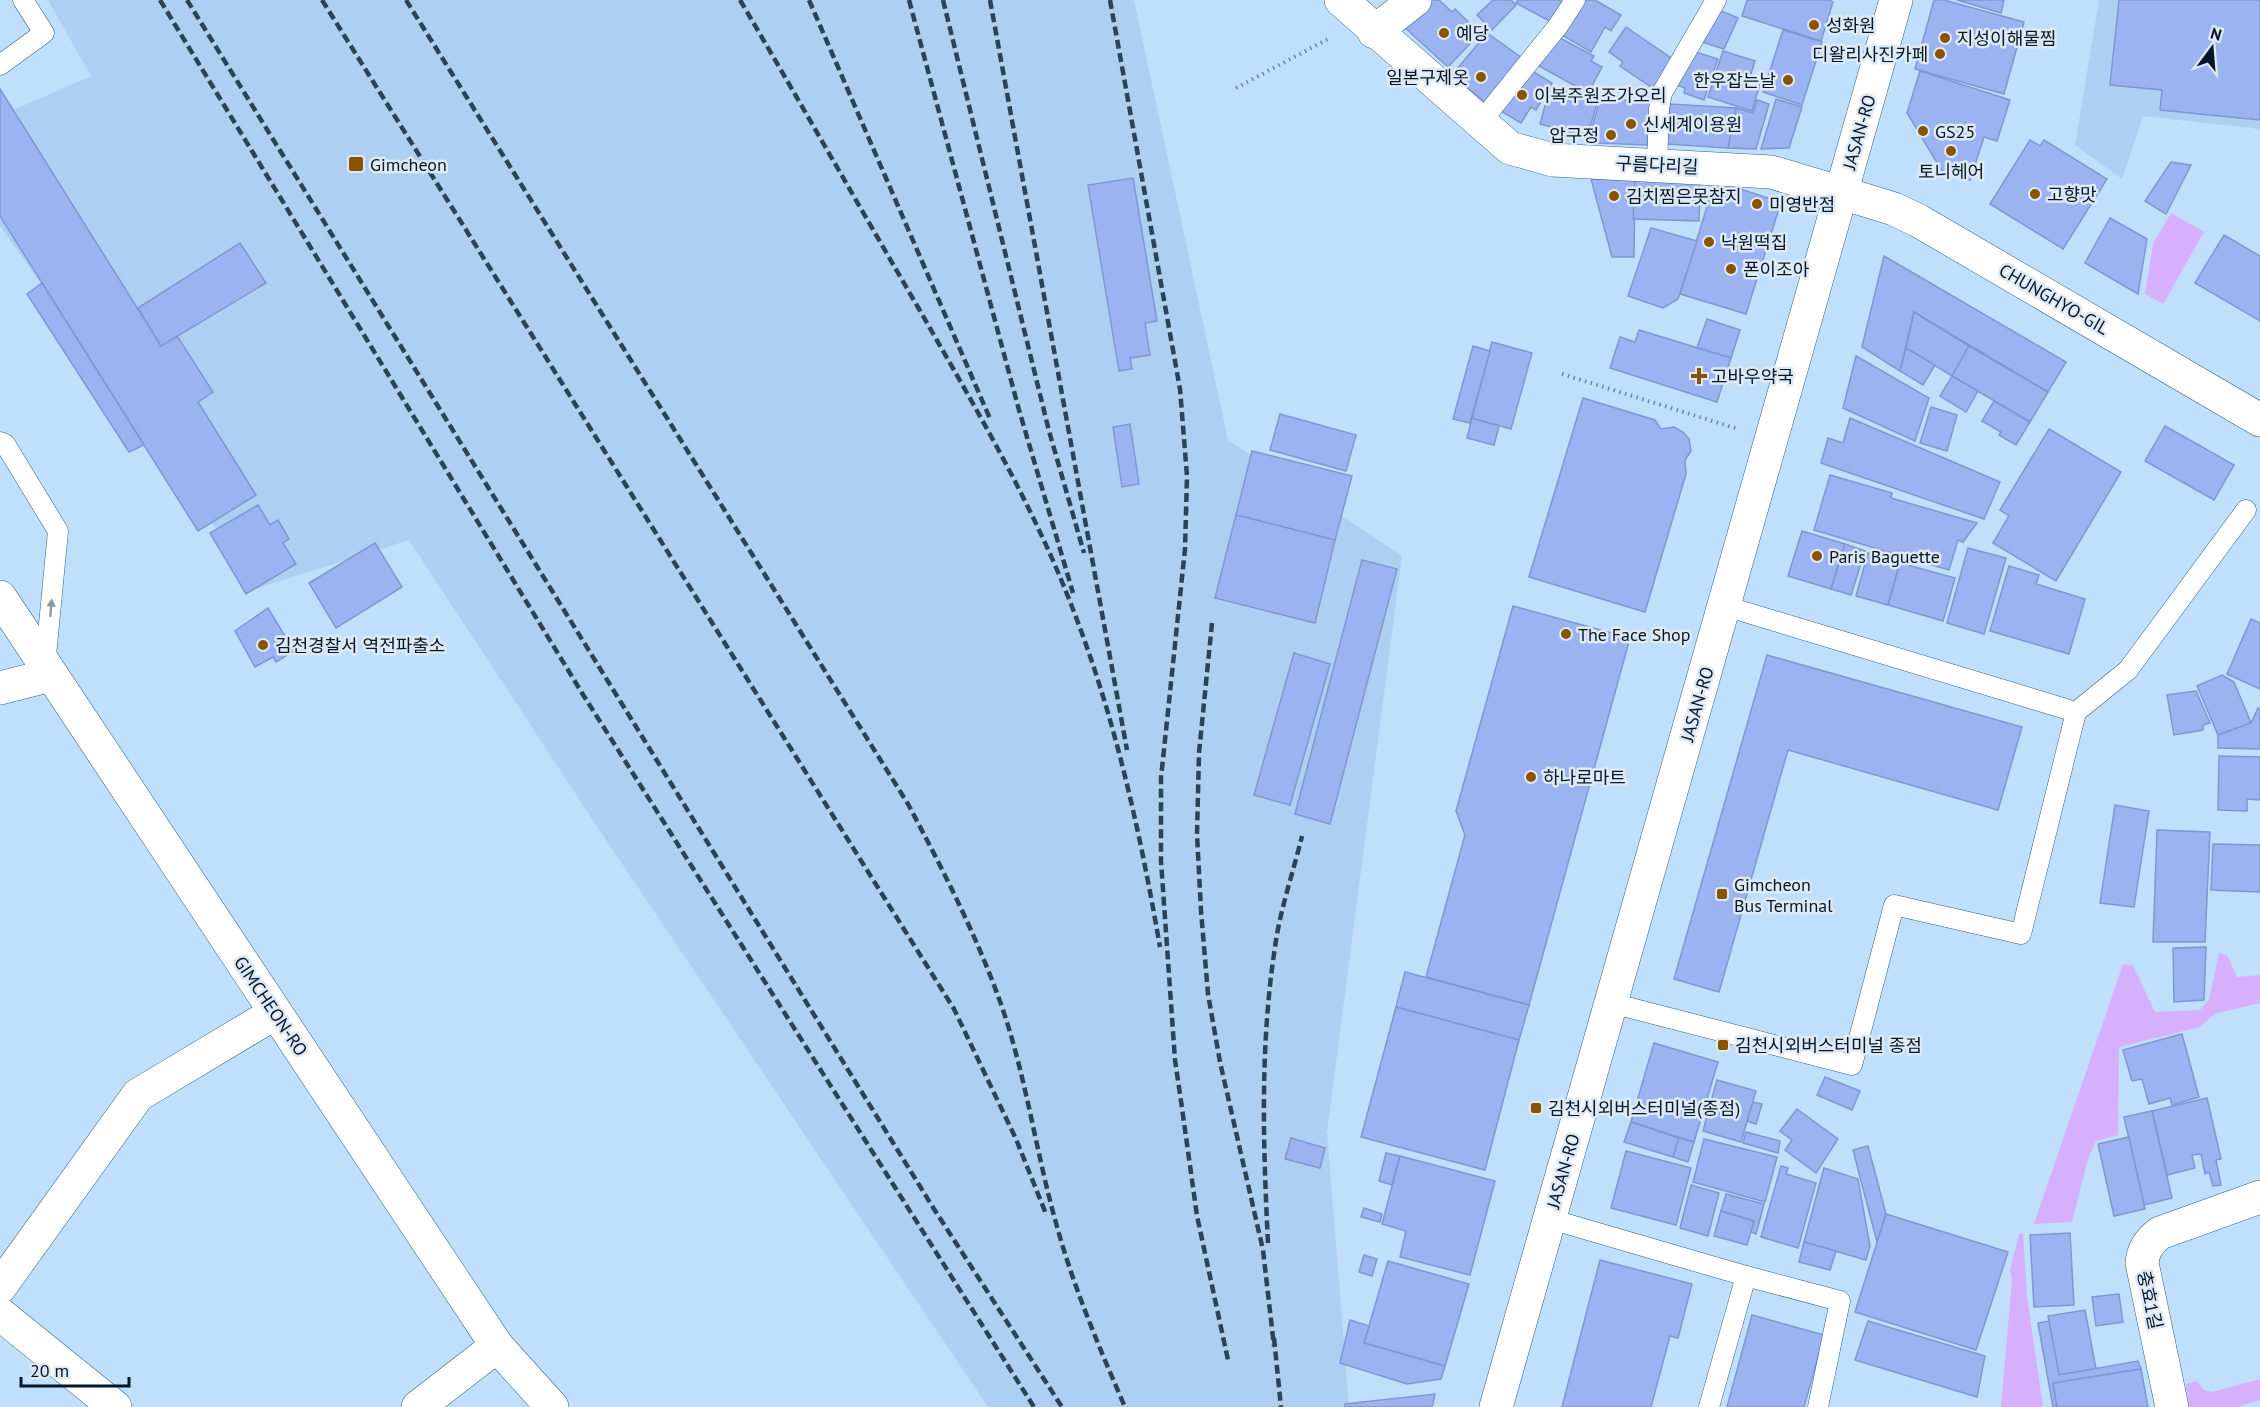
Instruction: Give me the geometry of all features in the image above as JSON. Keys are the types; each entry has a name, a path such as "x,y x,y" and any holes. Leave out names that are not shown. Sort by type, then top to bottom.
{"street":[{"path":"1357,16 1415,0"},
{"name":"JASAN-RO","path":"1496,1407 1896,0"},
{"name":"구름다리길","path":"1357,16 1510,148 1553,160 1771,172 1842,193"},
{"name":"CHUNGHYO-GIL","path":"1842,193 1893,209 1918,221 2260,420"},
{"name":"GIMCHEON-RO","path":"0,597 497,1346 552,1407"},
{"path":"0,688 48,671"},
{"path":"0,1287 138,1095 275,1013"},
{"name":"충효1길","path":"2172,1407 2142,1254 2152,1238 2160,1233 2260,1197"},
{"path":"0,1314 115,1407"},
{"path":"418,1407 497,1346"}],"lane":[{"path":"0,64 44,33 23,0"},
{"path":"1480,123 1558,26 1575,0"},
{"path":"1657,165 1659,109 1662,93 1716,0"},
{"path":"0,442 5,444 58,531 48,671"},
{"path":"1611,1003 1852,1065 1894,905 2021,934 2076,712 2128,670 2246,510"},
{"path":"1725,606 2076,712"},
{"path":"1550,1219 1746,1276 1840,1300 1818,1407"},
{"path":"1709,1407 1746,1276"}],"path":[{"path":"1236,88 1340,33 1357,16"},
{"path":"1562,374 1772,440"}],"shaded area":[{"path":"48,0 1134,0 1228,440 1402,556 1327,1132 1349,1407 988,1407 600,831 409,540 258,588 0,226 0,116 91,76"},
{"path":"2099,0 2260,0 2260,129 2143,116 2122,179 2075,145"},
{"path":"2171,213 2204,232 2163,304 2145,294 2153,244"},
{"path":"2219,953 2227,955 2237,977 2260,975 2260,1003 2214,1014 2200,1027 2119,1047 2118,1135 2096,1141 2088,1159 2072,1222 2034,1224 2123,964 2133,966 2155,1012 2200,1010 2209,1000"},
{"path":"2023,1233 2027,1297 2043,1407 2001,1407 2012,1280 2010,1270 2019,1234"},
{"path":"2260,1379 2260,1400 2237,1407 2189,1407 2186,1384 2197,1381 2204,1390 2212,1392"}],"building":[{"path":"1427,0 1439,0 1452,12 1455,9 1480,33 1448,67 1403,26"},
{"path":"1493,0 1511,0 1516,5 1492,30 1477,15"},
{"path":"1518,0 1559,0 1566,4 1555,24 1516,3"},
{"path":"1582,0 1595,0 1621,15 1611,31 1605,27 1591,52 1562,35"},
{"path":"1747,0 1829,0 1833,2 1821,41 1742,16"},
{"path":"1934,0 1944,0 2024,22 2004,94 1915,69"},
{"path":"1957,0 2004,0 2001,13"},
{"path":"2119,0 2260,0 2260,120 2160,110 2162,90 2110,85"},
{"path":"1714,8 1738,18 1724,49 1699,41"},
{"path":"1626,27 1674,60 1654,89 1620,66 1623,62 1609,52"},
{"path":"1783,30 1822,42 1802,105 1763,92"},
{"path":"1487,33 1525,60 1488,105 1452,75"},
{"path":"1558,37 1594,56 1591,61 1602,67 1588,93 1539,66"},
{"path":"1689,50 1718,59 1704,100 1684,93 1685,88 1677,85"},
{"path":"1723,51 1755,61 1750,77 1761,81 1752,111 1708,97"},
{"path":"1527,68 1552,83 1536,110 1531,107 1521,123 1501,111"},
{"path":"1920,71 2010,100 1997,141 1984,137 1970,180 1942,171 1907,113"},
{"path":"1550,87 1598,100 1587,137 1540,124"},
{"path":"0,89 161,346 177,336 213,392 198,402 256,495 198,531 0,216"},
{"path":"1650,96 1657,100 1647,145 1596,143 1588,140 1601,97 1647,103"},
{"path":"1776,99 1802,107 1789,148 1761,149"},
{"path":"1757,100 1769,104 1756,149 1728,148 1736,108 1753,113"},
{"path":"1670,104 1736,108 1728,148 1667,144"},
{"path":"2030,140 2040,146 2044,140 2107,179 2063,249 1990,204"},
{"path":"2171,162 2191,165 2166,214 2145,201"},
{"path":"1133,178 1157,321 1145,323 1150,355 1130,358 1132,369 1119,371 1088,185"},
{"path":"1591,179 1635,180 1634,257 1612,257"},
{"path":"1635,180 1700,183 1699,221 1633,219"},
{"path":"1715,181 1781,202 1746,314 1680,294"},
{"path":"2110,218 2147,239 2138,294 2085,263"},
{"path":"1651,228 1697,241 1678,299 1663,308 1628,296"},
{"path":"2224,235 2260,256 2260,321 2195,283"},
{"path":"240,243 266,283 161,346 138,308"},
{"path":"1884,256 2066,362 2048,392 1914,312 1900,371 1862,347"},
{"path":"42,283 144,445 129,452 27,294"},
{"path":"1914,312 1969,346 1952,376 1906,348"},
{"path":"1707,319 1740,330 1731,358 1697,348"},
{"path":"1639,330 1731,358 1717,402 1610,368 1620,337 1635,342"},
{"path":"1492,342 1532,353 1511,429 1472,418"},
{"path":"1473,346 1490,351 1470,423 1453,419"},
{"path":"1969,346 2048,392 2030,422 1952,376"},
{"path":"1906,348 1935,365 1923,385 1900,371"},
{"path":"1856,356 1929,398 1915,441 1843,408"},
{"path":"1952,376 1978,391 1966,412 1940,396"},
{"path":"1583,398 1655,420 1661,429 1674,427 1689,439 1691,451 1685,460 1686,474 1645,612 1529,577"},
{"path":"1994,401 2030,422 2016,445 1999,435 2001,432 1982,421"},
{"path":"1931,407 1957,415 1947,451 1920,443"},
{"path":"1280,414 1356,435 1346,471 1270,450"},
{"path":"1472,418 1499,426 1494,445 1467,438"},
{"path":"1850,418 2000,482 1984,519 1821,463 1828,438 1843,443"},
{"path":"1130,424 1139,484 1122,487 1113,427"},
{"path":"2165,426 2234,465 2214,500 2145,461"},
{"path":"2049,429 2121,472 2056,581 1993,543 2009,516 2000,510"},
{"path":"1252,451 1352,476 1335,540 1236,515"},
{"path":"1830,475 1892,493 1891,498 1977,523 1963,542 1958,540 1949,570 1814,530"},
{"path":"258,505 270,525 278,520 289,539 283,543 296,564 246,594 210,533"},
{"path":"1236,515 1335,540 1315,623 1215,598"},
{"path":"1802,531 1845,544 1831,589 1788,576"},
{"path":"375,543 402,587 336,628 309,583"},
{"path":"1845,544 1865,551 1851,595 1831,589"},
{"path":"1968,548 2006,558 1984,634 1947,623"},
{"path":"1868,553 1900,563 1888,605 1856,596"},
{"path":"1362,560 1397,569 1330,824 1295,814"},
{"path":"1900,563 1955,578 1943,621 1888,605"},
{"path":"2009,566 2039,575 2036,584 2085,599 2069,654 1990,631"},
{"path":"1513,606 1630,638 1529,1005 1426,977 1465,835 1456,811"},
{"path":"268,608 294,651 276,662 273,657 255,667 235,631"},
{"path":"2251,619 2260,623 2260,689 2227,674"},
{"path":"1294,653 1330,664 1290,805 1254,795"},
{"name":"Gimcheon Bus Terminal","path":"1767,655 2022,727 1998,810 1788,750 1719,992 1674,979"},
{"path":"2222,675 2234,682 2251,723 2218,735 2197,686"},
{"path":"2196,691 2210,723 2203,725 2203,730 2174,735 2167,695"},
{"path":"2258,708 2260,709 2260,749 2218,748 2218,735 2251,723"},
{"path":"2219,756 2260,757 2260,800 2247,799 2247,811 2218,810"},
{"path":"2115,805 2149,811 2134,907 2100,903"},
{"path":"2157,830 2210,832 2205,942 2153,942"},
{"path":"2213,844 2260,845 2260,892 2211,890"},
{"path":"2206,947 2204,1000 2174,1002 2173,948"},
{"path":"1405,972 1529,1005 1519,1040 1396,1007"},
{"path":"1396,1007 1519,1040 1485,1170 1361,1137"},
{"path":"2182,1034 2199,1097 2172,1105 2170,1098 2149,1104 2142,1079 2132,1081 2123,1050"},
{"path":"1654,1043 1718,1062 1694,1142 1631,1122"},
{"path":"1825,1077 1860,1091 1852,1110 1817,1095"},
{"path":"1717,1080 1756,1091 1741,1142 1703,1131"},
{"path":"2207,1098 2221,1159 2216,1160 2221,1185 2213,1186 2209,1172 2205,1174 2201,1154 2192,1155 2195,1168 2167,1175 2152,1111"},
{"path":"1753,1102 1762,1104 1756,1124 1747,1121"},
{"path":"1797,1109 1838,1139 1816,1173 1785,1150 1792,1140 1780,1131"},
{"path":"2152,1111 2172,1198 2144,1205 2124,1117"},
{"path":"1631,1122 1679,1138 1673,1157 1624,1142"},
{"path":"1746,1132 1780,1141 1778,1153 1743,1143"},
{"path":"2129,1137 2145,1209 2114,1216 2098,1144"},
{"path":"1291,1138 1325,1148 1320,1168 1285,1159"},
{"path":"1679,1138 1694,1142 1688,1162 1673,1157"},
{"path":"1704,1139 1777,1157 1765,1202 1693,1182"},
{"path":"1868,1146 1886,1214 1877,1242 1853,1150"},
{"path":"1626,1151 1691,1168 1676,1225 1611,1208"},
{"path":"1386,1153 1400,1156 1392,1185 1379,1181"},
{"path":"1400,1156 1495,1181 1470,1275 1400,1257 1406,1231 1382,1224"},
{"path":"1781,1166 1788,1168 1786,1174 1816,1183 1798,1248 1761,1237"},
{"path":"1824,1168 1858,1179 1870,1246 1866,1260 1804,1242"},
{"path":"1691,1185 1719,1193 1708,1236 1680,1228"},
{"path":"1726,1194 1764,1204 1756,1234 1751,1232 1754,1221 1721,1211"},
{"path":"1364,1208 1382,1214 1380,1222 1361,1217"},
{"path":"1721,1211 1754,1221 1747,1245 1714,1236"},
{"path":"1886,1214 2008,1252 1976,1350 1855,1312"},
{"path":"2070,1233 2074,1305 2034,1307 2030,1235"},
{"path":"1804,1242 1836,1251 1830,1270 1799,1262"},
{"path":"1364,1255 1377,1259 1372,1276 1359,1272"},
{"path":"1600,1260 1692,1284 1678,1338 1670,1336 1651,1407 1562,1407"},
{"path":"1388,1261 1469,1284 1445,1366 1364,1343"},
{"path":"2119,1294 2123,1322 2096,1326 2092,1297"},
{"path":"2085,1310 2096,1369 2059,1375 2048,1316"},
{"path":"1752,1315 1824,1335 1804,1407 1727,1407"},
{"path":"1350,1320 1369,1326 1364,1343 1445,1366 1441,1379 1407,1384 1340,1363"},
{"path":"1868,1321 1985,1356 1977,1397 1855,1360"},
{"path":"2049,1321 2059,1375 2138,1361 2141,1369 2053,1383 2057,1407 2053,1407 2038,1323"},
{"path":"2141,1369 2148,1407 2057,1407 2053,1383"},
{"path":"1435,1394 1432,1407 1345,1407 1345,1404"}],"railway":[{"path":"160,0 582,693 1034,1407"},
{"path":"187,0 934,1209 1062,1407"},
{"path":"322,0 954,1009 1016,1139 1046,1214"},
{"path":"406,0 908,804 934,854 959,904 1002,1007 1018,1060 1049,1196 1070,1270 1125,1407"},
{"path":"740,0 982,420 1041,534 1074,612 1102,694 1135,819 1160,947"},
{"path":"809,0 991,421"},
{"path":"909,0 1019,410 1073,593"},
{"path":"943,0 1049,431 1084,553"},
{"path":"990,0 1127,750"},
{"path":"1110,0 1180,389 1187,476 1185,549 1161,778 1161,861 1175,1060 1197,1216 1228,1360"},
{"path":"1212,623 1199,753 1197,834 1208,994 1220,1062 1263,1250 1274,1346"},
{"path":"1268,1243 1264,1095 1270,984 1283,905 1302,836"},
{"path":"1274,1338 1281,1407"}],"place":[{"name":"성화원","path":"1814,25"},
{"name":"예당","path":"1444,33"},
{"name":"지성이해물찜","path":"1945,38"},
{"name":"디왈리사진카페","path":"1940,54"},
{"name":"일본구제옷","path":"1481,77"},
{"name":"한우잡는날","path":"1788,80"},
{"name":"이복주원조가오리","path":"1522,95"},
{"name":"신세계이용원","path":"1631,124"},
{"name":"GS25","path":"1923,131"},
{"name":"압구정","path":"1611,135"},
{"name":"토니헤어","path":"1951,151"},
{"name":"Gimcheon","path":"356,164"},
{"name":"고향맛","path":"2035,194"},
{"name":"김치찜은못참지","path":"1614,196"},
{"name":"미영반점","path":"1757,204"},
{"name":"낙원떡집","path":"1709,242"},
{"name":"폰이조아","path":"1731,269"},
{"name":"고바우약국","path":"1699,376"},
{"name":"Paris Baguette","path":"1817,556"},
{"name":"The Face Shop","path":"1566,634"},
{"name":"김천경찰서 역전파출소","path":"263,645"},
{"name":"하나로마트","path":"1531,777"},
{"name":"Gimcheon Bus Terminal","path":"1722,894"},
{"name":"김천시외버스터미널 종점","path":"1723,1045"},
{"name":"김천시외버스터미널(종점)","path":"1536,1108"}]}
